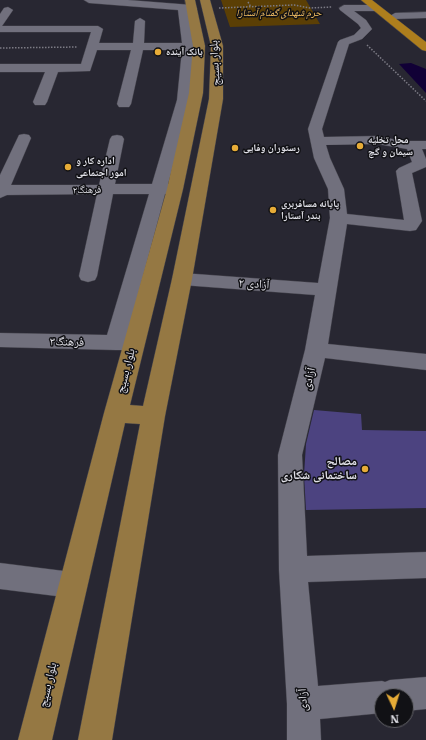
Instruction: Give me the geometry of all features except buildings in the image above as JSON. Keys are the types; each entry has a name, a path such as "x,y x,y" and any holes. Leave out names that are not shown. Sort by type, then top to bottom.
{"highway":[{"path":"366,0 396,16 426,40"},
{"path":"376,4 426,48"}],"main road":[{"name":"بلوار بسیج","path":"95,740 153,416 182,279 216,99 201,46 195,5"},
{"name":"بلوار بسیج","path":"35,740 72,585 116,413 124,343 166,189 196,93 201,46"},
{"path":"116,413 153,416"}],"street":[{"path":"89,0 195,5"},
{"path":"344,8 376,4"},
{"path":"344,8 362,22 368,29 358,37"},
{"path":"0,23 8,10"},
{"path":"396,16 426,15"},
{"path":"71,29 75,17"},
{"path":"124,104 138,47 140,21"},
{"path":"0,29 98,29 86,68 0,68"},
{"name":"آزادی","path":"304,740 303,704 293,570 290,455 316,350 339,218 336,189 322,158 315,129 344,42 358,37"},
{"path":"92,47 201,46"},
{"path":"40,102 54,68"},
{"path":"0,191 24,138"},
{"path":"88,276 117,139"},
{"path":"318,141 377,140 402,145 419,145 421,164 404,171 413,221 410,226 339,218"},
{"name":"فرهنگ۲","path":"0,191 166,189"},
{"name":"آزادی ۲","path":"182,279 326,290"},
{"name":"فرهنگ۳","path":"0,340 124,343"},
{"path":"316,350 426,362"},
{"path":"293,570 426,565"},
{"path":"0,576 72,585"},
{"path":"414,694 426,693"},
{"path":"303,704 374,698"}],"path":[{"path":"248,2 251,7"},
{"path":"195,5 251,7 294,5 310,8 344,8"},
{"path":"358,37 426,101"},
{"path":"0,48 92,47"}],"green space":[{"name":"حرم شهدای گمنام آستارا","path":"221,0 306,0 320,24 230,27"}],"shaded area":[{"path":"411,63 426,69 426,93 399,64"}],"place":[{"name":"بانک آینده","path":"158,52"},
{"name":"محل تخلیه سیمان و گچ","path":"360,146"},
{"name":"رستوران وفایی","path":"235,148"},
{"name":"اداره کار و امور اجتماعی","path":"68,167"},
{"name":"پایانه مسافربری بندر آستارا","path":"273,210"},
{"name":"مصالح ساختمانی شکاری","path":"365,469"}]}
